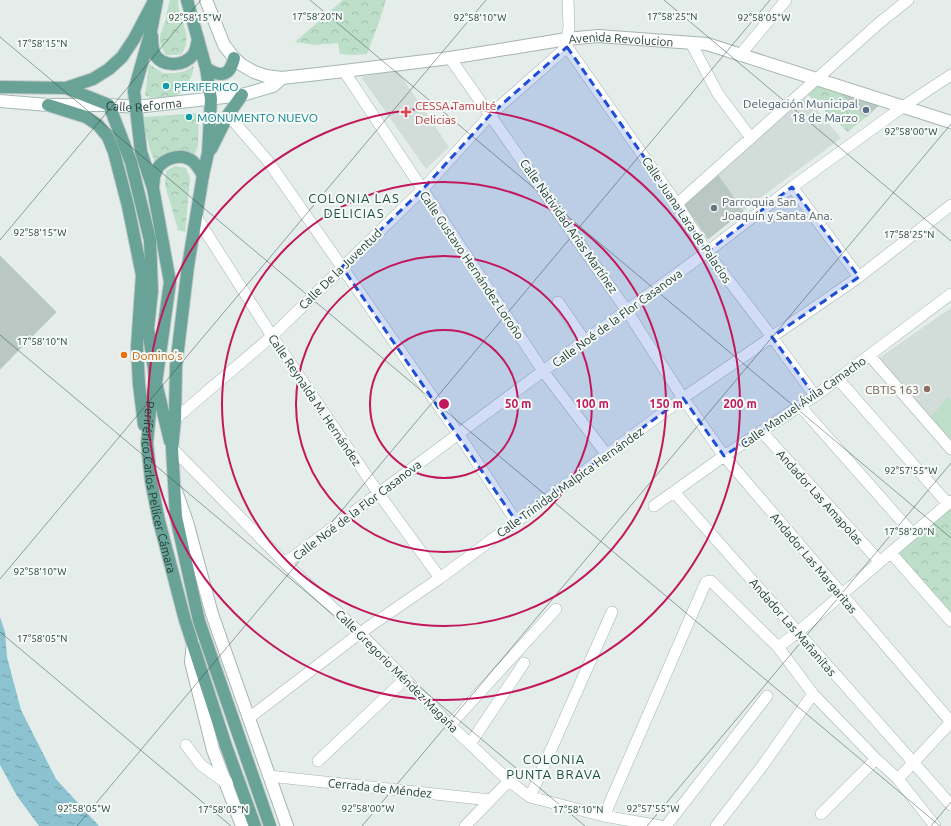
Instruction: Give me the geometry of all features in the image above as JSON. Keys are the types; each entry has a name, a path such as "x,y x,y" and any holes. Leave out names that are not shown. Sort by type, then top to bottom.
{"main road":[{"name":"Periférico Carlos Pellicer Cámara","path":"156,0 151,31 134,91 141,152 153,188 170,282 156,383 151,401 147,443 151,481 159,521 186,620 226,746 255,826"},
{"path":"0,87 66,88 93,79 109,69 122,57 156,0"},
{"name":"Periférico Carlos Pellicer Cámara","path":"187,0 206,68 211,99 208,153 188,266 176,366 176,419 172,448 176,517 199,621 270,826"},
{"path":"151,31 155,54 163,62 174,65 185,61 194,54 198,39"},
{"path":"206,68 219,75 224,74 232,66 234,58"},
{"path":"66,88 109,105 131,162 150,240 152,291 148,328 156,383 172,448"},
{"path":"208,153 228,115 242,95"},
{"path":"48,105 86,117 98,125 108,137 114,152 128,206 142,275 137,347 139,384 147,443"},
{"path":"153,188 155,174 160,165 173,157 183,157 192,160 203,175"}],"street":[{"path":"206,0 224,45 234,58 254,72 266,76 282,78"},
{"path":"567,43 570,28 568,0"},
{"path":"740,55 786,0"},
{"path":"677,204 878,24 908,0"},
{"name":"Avenida Revolucion","path":"282,78 567,43 598,36 707,44 951,122"},
{"name":"Calle De la Juventud","path":"176,419 272,336 422,190 491,114 567,43"},
{"name":"Calle Juana Lara de Palacios","path":"567,43 677,204 707,252 772,336 815,396"},
{"path":"691,43 718,94 751,138"},
{"name":"Calle Natividad Arias Martínez","path":"450,58 491,114 627,311 683,398"},
{"name":"Calle Gustavo Hernández Loroño","path":"344,71 543,371 607,455"},
{"name":"Calle Noé de la Flor Casanova","path":"285,564 543,371 707,252 792,187 904,106 951,75"},
{"name":"Calle Reforma","path":"0,101 48,105 109,105 136,107 242,95 273,86 282,78"},
{"path":"228,115 268,161 459,434 516,521"},
{"path":"792,187 858,277"},
{"name":"Calle Trinidad Malpica Hernández","path":"249,718 360,633 440,578 683,398 858,277 951,205"},
{"name":"Calle Reynalda M. Hernández","path":"197,218 272,336 379,494 440,578"},
{"name":"Calle Manuel Ávila Camacho","path":"654,506 724,456 815,396 951,294"},
{"path":"558,302 585,340"},
{"path":"870,356 951,450"},
{"path":"778,647 798,632 950,503 838,379"},
{"name":"Andador Las Margaritas","path":"683,398 724,456 951,722"},
{"path":"800,406 912,534"},
{"name":"Andador Las Amapolas","path":"761,431 880,562"},
{"name":"Calle Gregorio Méndez Magaña","path":"172,448 285,564 360,633 450,725 509,781 530,797 604,816 660,826"},
{"path":"175,488 187,522 212,614 287,826"},
{"name":"Andador Las Mañanitas","path":"674,492 951,805"},
{"path":"891,553 951,621"},
{"path":"604,816 706,582 711,581 778,647 813,694 876,759 898,779 935,826"},
{"path":"450,725 556,609"},
{"path":"530,797 612,612"},
{"path":"193,640 191,662 213,750 242,826"},
{"path":"470,744 524,663"},
{"path":"318,761 405,679"},
{"path":"716,826 763,765 813,694"},
{"path":"666,826 768,696"},
{"path":"898,779 951,722"},
{"path":"186,745 201,765 226,783"},
{"path":"213,750 226,746"},
{"path":"821,814 876,759"},
{"name":"Cerrada de Méndez","path":"269,776 490,800"},
{"path":"226,783 238,779"},
{"path":"465,826 509,781"}],"highlighted area":[{"path":"567,47 677,204 707,252 792,187 859,277 772,337 815,396 724,456 683,398 516,521 342,267 422,190 491,114"}],"shaded area":[{"name":"CESSA Tamulté Delicias","path":"397,70 449,147 426,169 361,77"},
{"path":"804,95 841,138 743,211 717,174"},
{"name":"CBTIS 163","path":"951,308 951,441 876,360"}],"green space":[{"path":"170,0 178,0 180,14 186,33 185,47 182,54 176,55 166,55 160,41"},
{"path":"343,0 386,0 367,54 340,54 338,43 315,45 295,42"},
{"path":"149,64 163,73 185,71 194,66 188,84 184,90 172,97 155,98 145,96"},
{"path":"815,84 839,91 866,117 848,132 806,93"},
{"path":"199,113 198,146 194,156 178,150 169,152 155,162 147,140 144,117"},
{"path":"175,166 186,168 190,178 185,232 178,230 165,185 166,171"},
{"path":"948,397 951,400 951,438 930,418"},
{"path":"951,507 951,621 891,553"}],"water":[{"path":"0,617 5,632 7,657 21,710 56,779 99,826 39,826 17,796 0,765"}],"building":[{"name":"Delegación Municipal 18 de Marzo","path":"839,91 881,103 866,117"},
{"name":"Parroquia San Joaquín y Santa Ana.","path":"717,174 743,211 708,239 685,205"},
{"path":"0,256 56,312 0,369"}],"place":[{"name":"PERIFERICO","path":"166,86"},
{"name":"Delegación Municipal 18 de Marzo","path":"866,110"},
{"name":"CESSA Tamulté Delicias","path":"406,112"},
{"name":"MONUMENTO NUEVO","path":"189,117"},
{"name":"Parroquia San Joaquín y Santa Ana.","path":"714,208"},
{"name":"Domino's","path":"124,355"},
{"name":"CBTIS 163","path":"927,389"}],"district":[{"name":"COLONIA LAS DELICIAS","path":"354,206"},
{"name":"COLONIA PUNTA BRAVA","path":"554,766"}]}
